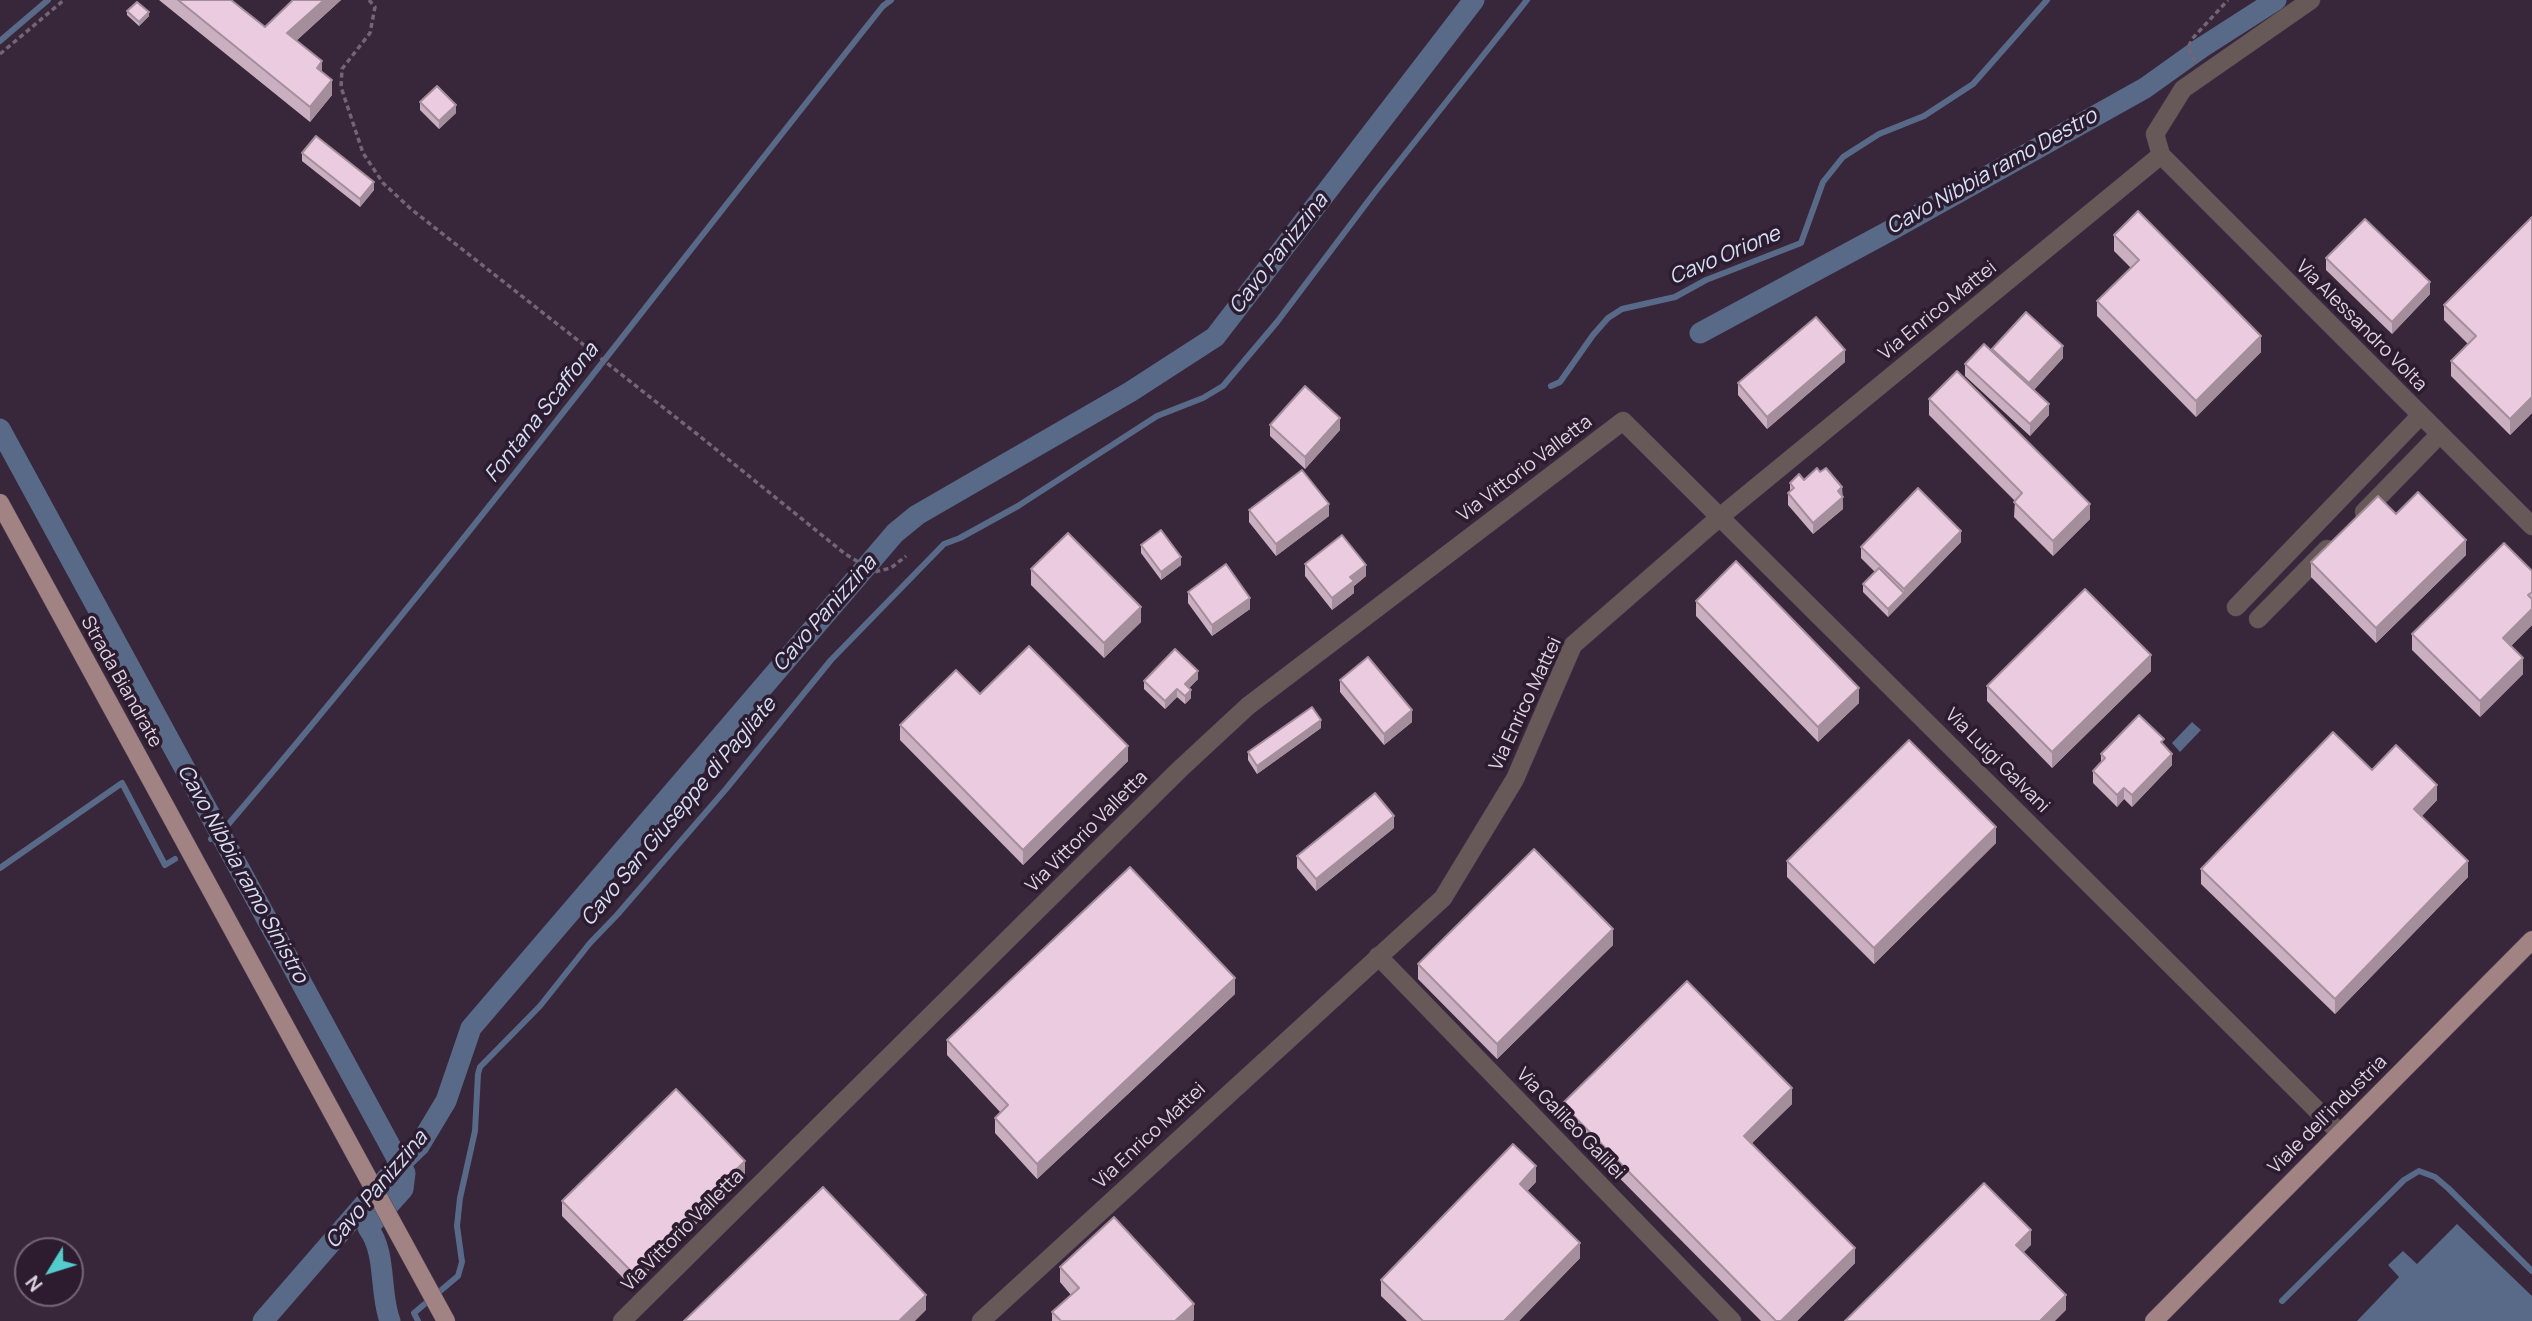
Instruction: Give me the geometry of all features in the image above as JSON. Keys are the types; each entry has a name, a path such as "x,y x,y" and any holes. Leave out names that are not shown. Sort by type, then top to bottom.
{"main road":[{"name":"Strada Biandrate","path":"0,503 446,1321"},
{"name":"Viale dell'industria","path":"2154,1321 2532,940"}],"street":[{"path":"2161,155 2155,134 2183,89 2311,0"},
{"name":"Via Alessandro Volta","path":"2161,155 2532,526"},
{"name":"Via Enrico Mattei","path":"981,1321 1443,898 1515,779 1573,645 1721,516 2161,155"},
{"path":"2236,607 2421,415"},
{"name":"Via Luigi Galvani","path":"1623,421 2340,1133"},
{"name":"Via Vittorio Valletta","path":"622,1321 1179,770 1248,706 1623,421"},
{"path":"2258,619 2440,434"},
{"path":"2305,535 2323,554"},
{"name":"Via Galileo Galilei","path":"1378,956 1732,1321"}],"path":[{"path":"0,54 64,0"},
{"path":"369,0 375,7 370,33 342,69 341,87 363,153 383,183 411,209 862,566 874,572 891,568 906,556"},
{"path":"2197,64 2188,48 2192,39 2228,0"}],"water":[{"path":"2192,722 2201,730 2180,752 2172,743"},
{"path":"2457,1224 2532,1296 2532,1321 2357,1321 2399,1277 2388,1265 2403,1251 2417,1264"}],"building":[{"path":"178,0 231,0 265,27 293,0 324,0 287,33 322,61 317,68 332,80 310,107"},
{"path":"137,2 149,12 139,22 127,11"},
{"path":"437,86 456,105 439,121 420,102"},
{"path":"316,136 374,182 360,199 302,153"},
{"path":"2138,211 2261,336 2196,401 2097,301 2139,260 2114,235"},
{"path":"2532,217 2532,397 2510,419 2451,361 2476,336 2444,305"},
{"path":"2365,219 2430,282 2392,322 2326,258"},
{"path":"2026,312 2063,346 2029,383 1992,349"},
{"path":"1816,317 1845,350 1767,417 1738,383"},
{"path":"1984,344 2049,404 2030,424 1965,364"},
{"path":"1957,371 2090,504 2053,541 2014,502 2022,493 1929,399"},
{"path":"1305,386 1340,418 1305,457 1270,425"},
{"path":"1817,468 1820,472 1826,468 1842,487 1838,491 1843,497 1813,523 1788,493 1794,488 1790,483 1799,474 1804,480"},
{"path":"1302,470 1329,504 1276,544 1249,510"},
{"path":"1918,488 1961,531 1904,589 1861,547"},
{"path":"2418,492 2466,540 2376,628 2311,562 2378,496 2396,514"},
{"path":"1161,530 1181,557 1161,572 1141,545"},
{"path":"1068,533 1141,607 1104,643 1031,569"},
{"path":"1342,535 1366,565 1350,577 1354,581 1332,598 1305,564"},
{"path":"2504,543 2532,571 2532,592 2528,595 2532,599 2532,609 2503,638 2523,658 2480,701 2412,634"},
{"path":"1736,561 1859,688 1818,727 1696,601"},
{"path":"1226,564 1250,598 1212,625 1188,592"},
{"path":"1879,568 1904,593 1888,609 1863,584"},
{"path":"2085,589 2151,655 2052,752 1987,686"},
{"path":"1029,646 1128,746 1023,850 900,725 956,670 980,694"},
{"path":"1175,649 1198,671 1185,684 1191,690 1185,696 1177,689 1165,701 1144,681"},
{"path":"1368,657 1412,710 1384,734 1340,680"},
{"path":"1312,707 1321,720 1257,766 1248,752"},
{"path":"2139,715 2164,739 2161,742 2172,754 2132,795 2124,788 2117,795 2093,771 2105,758 2101,754"},
{"path":"2333,732 2372,770 2396,745 2437,785 2414,809 2468,861 2335,999 2201,869"},
{"path":"1909,740 1996,827 1874,948 1787,861"},
{"path":"1375,793 1394,816 1316,879 1297,856"},
{"path":"1534,849 1613,929 1497,1044 1418,964"},
{"path":"1130,867 1235,978 1037,1164 995,1118 1008,1105 947,1040"},
{"path":"1687,981 1792,1088 1744,1136 1855,1248 1781,1321 1776,1321 1562,1104"},
{"path":"676,1089 745,1161 632,1272 562,1201"},
{"path":"1513,1144 1536,1166 1520,1184 1580,1243 1504,1321 1423,1321 1381,1280"},
{"path":"1984,1183 2031,1230 2016,1245 2066,1295 2040,1321 1845,1321"},
{"path":"823,1187 926,1295 899,1321 684,1321"},
{"path":"1114,1217 1194,1304 1175,1321 1061,1321 1052,1312 1079,1288 1060,1267"}],"waterway":[{"path":"0,41 48,0"},
{"name":"Fontana Scaffona","path":"211,839 220,834 390,630 883,6 891,0"},
{"name":"Cavo Panizzina","path":"263,1321 395,1169 419,1146 446,1101 471,1028 895,533 917,515 1130,392 1215,337 1474,0"},
{"name":"Cavo San Giuseppe di Pagliate","path":"418,1321 414,1313 458,1276 462,1262 457,1226 460,1198 475,1131 480,1067 540,1006 590,943 726,789 831,660 944,544 1018,506 1157,416 1203,398 1223,386 1277,322 1375,192 1527,0"},
{"name":"Cavo Orione","path":"1551,386 1560,382 1608,318 1622,309 1675,297 1706,280 1801,243 1823,182 1843,157 1879,134 1924,116 1973,84 2047,0"},
{"name":"Cavo Nibbia ramo Destro","path":"1700,333 2145,88 2276,0"},
{"name":"Cavo Nibbia ramo Sinistro","path":"0,429 405,1173 403,1189 368,1228 378,1249 390,1321"},
{"name":"Fontana Scaffona","path":"0,868 122,783 165,865 175,859"},
{"path":"2282,1301 2404,1180 2419,1171 2435,1177 2448,1188 2532,1271"}]}
